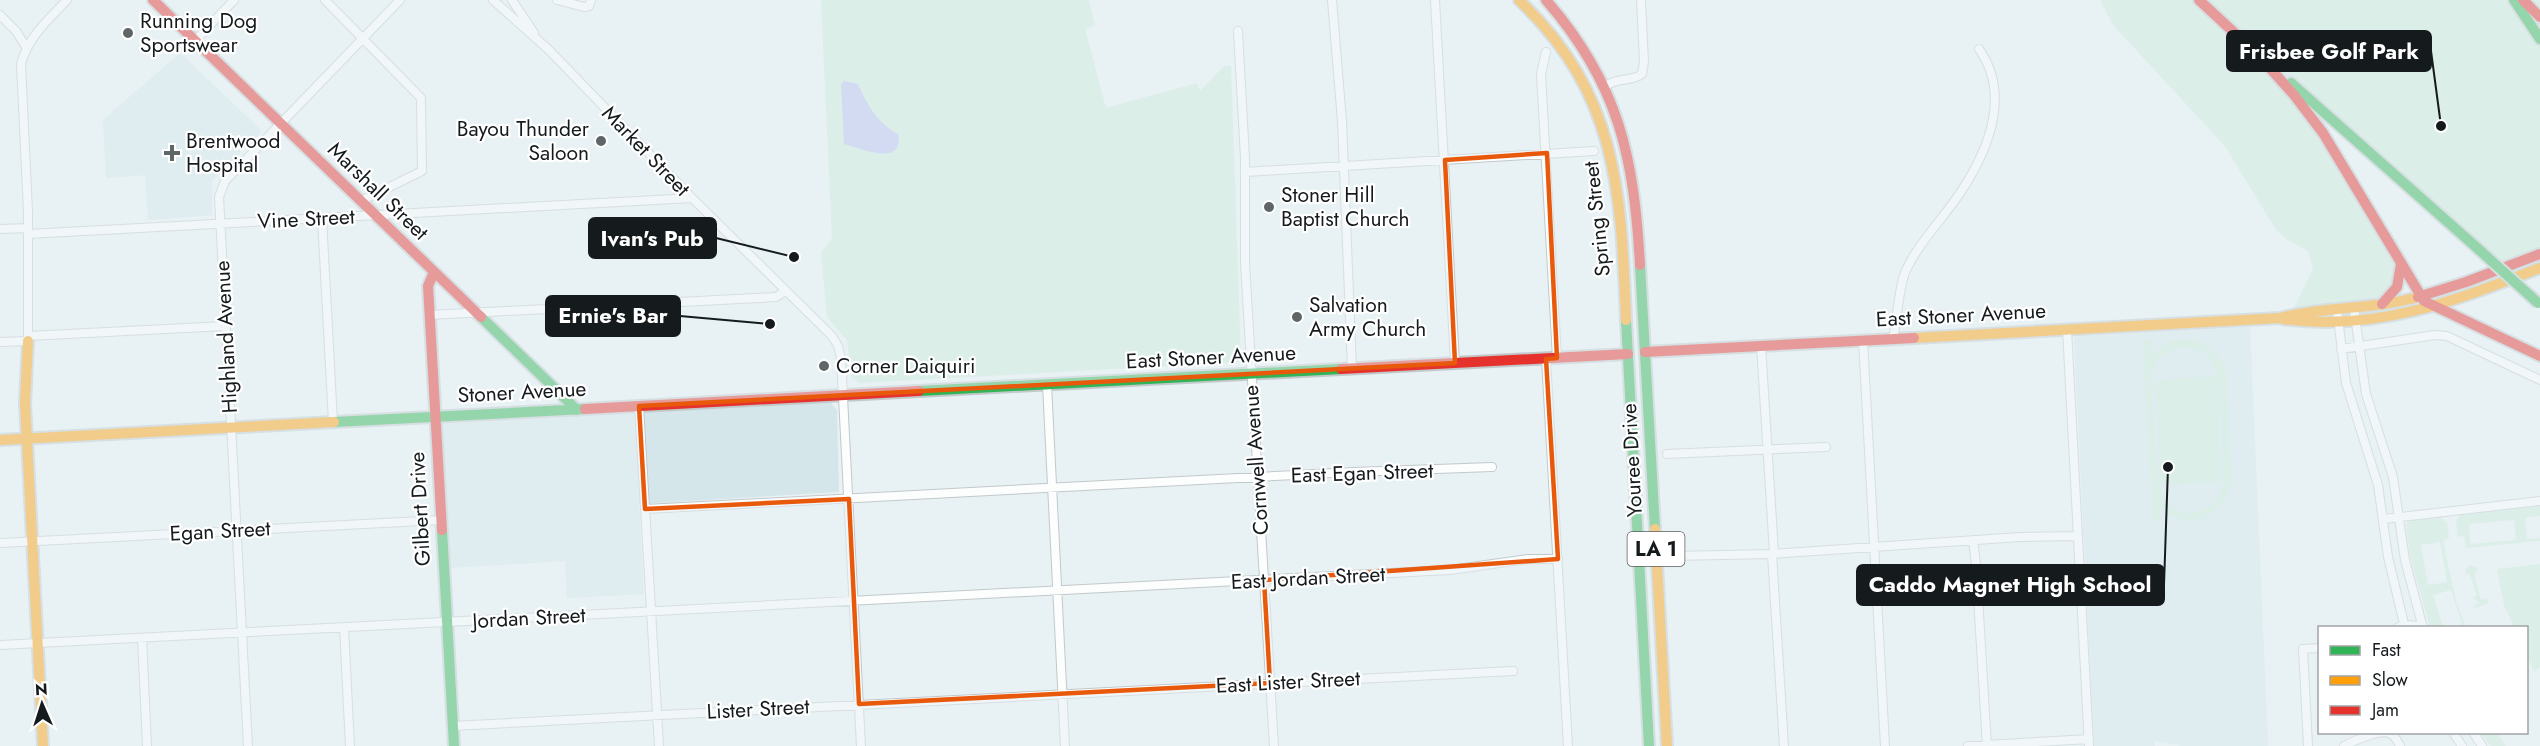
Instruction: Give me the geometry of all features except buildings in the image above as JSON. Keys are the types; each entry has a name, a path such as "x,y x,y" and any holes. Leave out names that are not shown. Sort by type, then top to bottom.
{"street":[{"path":"43,746 24,387 28,339 28,231 21,75 26,47 34,35 67,0"},
{"name":"Marshall Street","path":"153,0 577,410"},
{"path":"195,41 234,0"},
{"path":"325,0 421,98 422,171 361,201"},
{"name":"Highland Avenue","path":"248,746 219,196 225,181 400,0"},
{"name":"Market Street","path":"493,0 549,50 835,341 841,358 861,746"},
{"path":"512,0 527,24 549,50"},
{"path":"557,0 584,7 589,6 591,0"},
{"path":"1332,0 1343,166 1352,369"},
{"path":"1435,0 1455,363"},
{"name":"Spring Street","path":"1519,0 1544,24 1573,63 1602,124 1617,190 1628,354"},
{"name":"Spring Street","path":"1546,0 1582,44 1606,86 1623,132 1633,175 1645,352"},
{"path":"1606,86 1612,81 1635,78 1642,74 1644,63 1641,0"},
{"path":"2199,0 2539,304"},
{"path":"2514,0 2540,39"},
{"path":"2523,0 2540,17"},
{"path":"0,15 16,31 26,47"},
{"name":"Cornwell Avenue","path":"1238,31 1245,172 1245,263 1274,746"},
{"path":"2250,46 2309,113 2421,297 2432,306 2540,357"},
{"path":"1893,338 1905,273 1928,233 1963,188 1985,148 1996,104 1994,81 1979,49"},
{"path":"1546,52 1541,74 1546,153 1558,559 1568,746"},
{"path":"1245,172 1594,151"},
{"name":"Vine Street","path":"0,229 28,231 220,224 692,198"},
{"path":"322,218 333,422"},
{"name":"East Stoner Avenue","path":"2280,318 2304,312 2354,309 2421,297 2471,282 2540,254"},
{"path":"2380,305 2398,288 2402,278 2400,261"},
{"name":"East Stoner Avenue","path":"1047,384 2280,318 2309,322 2355,321 2390,316 2460,298 2540,268"},
{"name":"Gilbert Drive","path":"434,272 428,286 429,315 453,746"},
{"path":"2463,319 2459,309 2460,298 2471,282"},
{"path":"429,315 776,297 785,291"},
{"path":"2354,309 2366,394 2393,477 2405,560 2422,626"},
{"path":"2337,310 2350,402 2373,466 2402,626"},
{"path":"0,342 225,326"},
{"path":"1968,746 2089,743 2067,329"},
{"path":"2341,349 2435,335 2447,336 2540,380"},
{"path":"1863,340 1885,746"},
{"path":"1761,345 1784,746"},
{"name":"Youree Drive","path":"1645,352 1668,746"},
{"name":"Youree Drive","path":"1628,354 1649,746"},
{"path":"1047,384 1065,746"},
{"name":"Stoner Avenue","path":"0,440 1047,384"},
{"path":"639,406 658,746"},
{"path":"1667,454 1826,447"},
{"name":"East Egan Street","path":"1053,488 1492,467"},
{"path":"645,509 1053,488"},
{"path":"2383,519 2540,501"},
{"name":"Egan Street","path":"0,543 441,520"},
{"path":"1673,556 1773,553 1973,540 2078,536"},
{"path":"1973,540 1987,746"},
{"name":"East Jordan Street","path":"1058,591 1450,570 1528,559 1558,559"},
{"name":"Jordan Street","path":"0,645 1058,591"},
{"path":"344,628 350,746"},
{"path":"142,638 147,746"},
{"path":"2308,746 2304,649 2318,648"},
{"name":"East Lister Street","path":"1064,693 1513,670"},
{"name":"Lister Street","path":"452,726 1064,693"},
{"path":"2344,746 2382,734"},
{"path":"2390,734 2400,746"}],"highlighted area":[{"path":"1547,153 1557,358 1546,359 1558,559 1264,580 1270,683 859,704 849,499 645,509 639,406 1455,363 1445,160"}],"shaded area":[{"name":"Brentwood Hospital","path":"180,53 262,131 212,181 212,215 148,220 145,175 106,178 103,120"},
{"path":"2250,327 2268,746 2182,746 2155,741 2155,746 2094,746 2074,337"},
{"path":"830,402 837,410 839,492 639,504 644,594 567,598 565,561 448,568 441,427 443,424"}],"green space":[{"path":"821,0 1089,0 1095,25 1085,29 1106,108 1197,83 1200,91 1224,66 1231,66 1241,362 860,383 852,378 847,340 827,317 821,253 832,238"},
{"path":"2100,0 2193,0 2242,46 2303,112 2338,162 2398,262 2396,287 2378,303 2294,308 2313,269 2308,251 2277,231 2224,145 2113,25"},
{"path":"2203,0 2540,0 2540,251 2498,267"},
{"path":"2151,339 2152,356 2169,341 2180,339 2202,342 2219,356 2224,365 2227,377 2231,480 2222,504 2214,512 2204,517 2193,520 2182,519 2160,506 2160,520 2153,521 2143,340","holes":["2182,347 2196,349 2205,354 2213,365 2219,397 2222,437 2223,484 2221,489 2211,506 2202,511 2191,512 2178,510 2164,498 2156,457 2152,373 2163,355"]},
{"path":"2215,376 2221,482 2161,485 2155,380"},
{"path":"2540,505 2540,516 2525,518 2527,539 2540,538 2540,541 2466,548 2464,536 2458,537 2456,521 2460,515","holes":["2514,520 2516,540 2470,544 2469,524"]},
{"path":"2440,517 2447,523 2449,538 2443,541 2456,601 2466,626 2463,626 2451,590 2433,595 2443,626 2430,626 2410,556 2406,524 2410,520","holes":["2440,542 2447,582 2428,585 2421,545"]},
{"path":"2540,564 2540,667 2534,672 2528,658 2528,626 2514,626 2504,605 2497,569"},
{"path":"2470,565 2477,568 2478,572 2474,573 2481,600 2487,598 2488,603 2475,608 2474,604 2478,605 2479,602 2472,598 2477,596 2470,574 2466,575 2465,571"},
{"path":"2482,734 2498,734 2506,746 2491,746"}],"water":[{"path":"844,81 858,84 878,119 898,134 898,145 894,151 879,153 844,144 841,84"}],"traffic: fast":[{"path":"2514,0 2540,39"},
{"path":"2291,83 2475,246"},
{"path":"2475,246 2538,303"},
{"path":"1640,265 1655,529"},
{"path":"481,317 577,410"},
{"path":"1626,320 1649,746"},
{"path":"919,391 1341,369"},
{"path":"334,422 585,409"},
{"path":"442,530 454,746"}],"traffic: slow":[{"path":"1519,0 1552,35 1577,72 1595,109 1608,147 1621,229 1626,320"},
{"path":"2283,319 2317,322 2350,321 2414,311 2477,292 2540,268"},
{"path":"1914,338 2280,318 2314,311 2383,304 2418,297"},
{"path":"28,341 25,403 43,746"},
{"path":"0,440 334,422"},
{"path":"1655,529 1667,746"}],"traffic: jam":[{"path":"153,0 481,317"},
{"path":"1546,0 1571,31 1591,62 1618,124 1633,190 1640,265"},
{"path":"2199,0 2254,51"},
{"path":"2523,0 2540,17"},
{"path":"2250,46 2294,95 2323,133 2424,301 2540,356"},
{"path":"2418,297 2466,282 2540,254"},
{"path":"2382,304 2397,287 2401,264"},
{"path":"434,272 428,286 442,530"},
{"path":"1645,352 1914,338"},
{"path":"1341,369 1628,354"},
{"path":"585,409 919,391"}],"place":[{"name":"Running Dog Sportswear","path":"128,33"},
{"name":"Frisbee Golf Park","path":"2441,126"},
{"name":"Bayou Thunder Saloon","path":"601,141"},
{"name":"Brentwood Hospital","path":"172,153"},
{"name":"Stoner Hill Baptist Church","path":"1269,207"},
{"name":"Ivan's Pub","path":"794,257"},
{"name":"Salvation Army Church","path":"1297,317"},
{"name":"Ernie's Bar","path":"770,324"},
{"name":"Corner Daiquiri","path":"824,366"},
{"name":"Caddo Magnet High School","path":"2168,467"}]}
